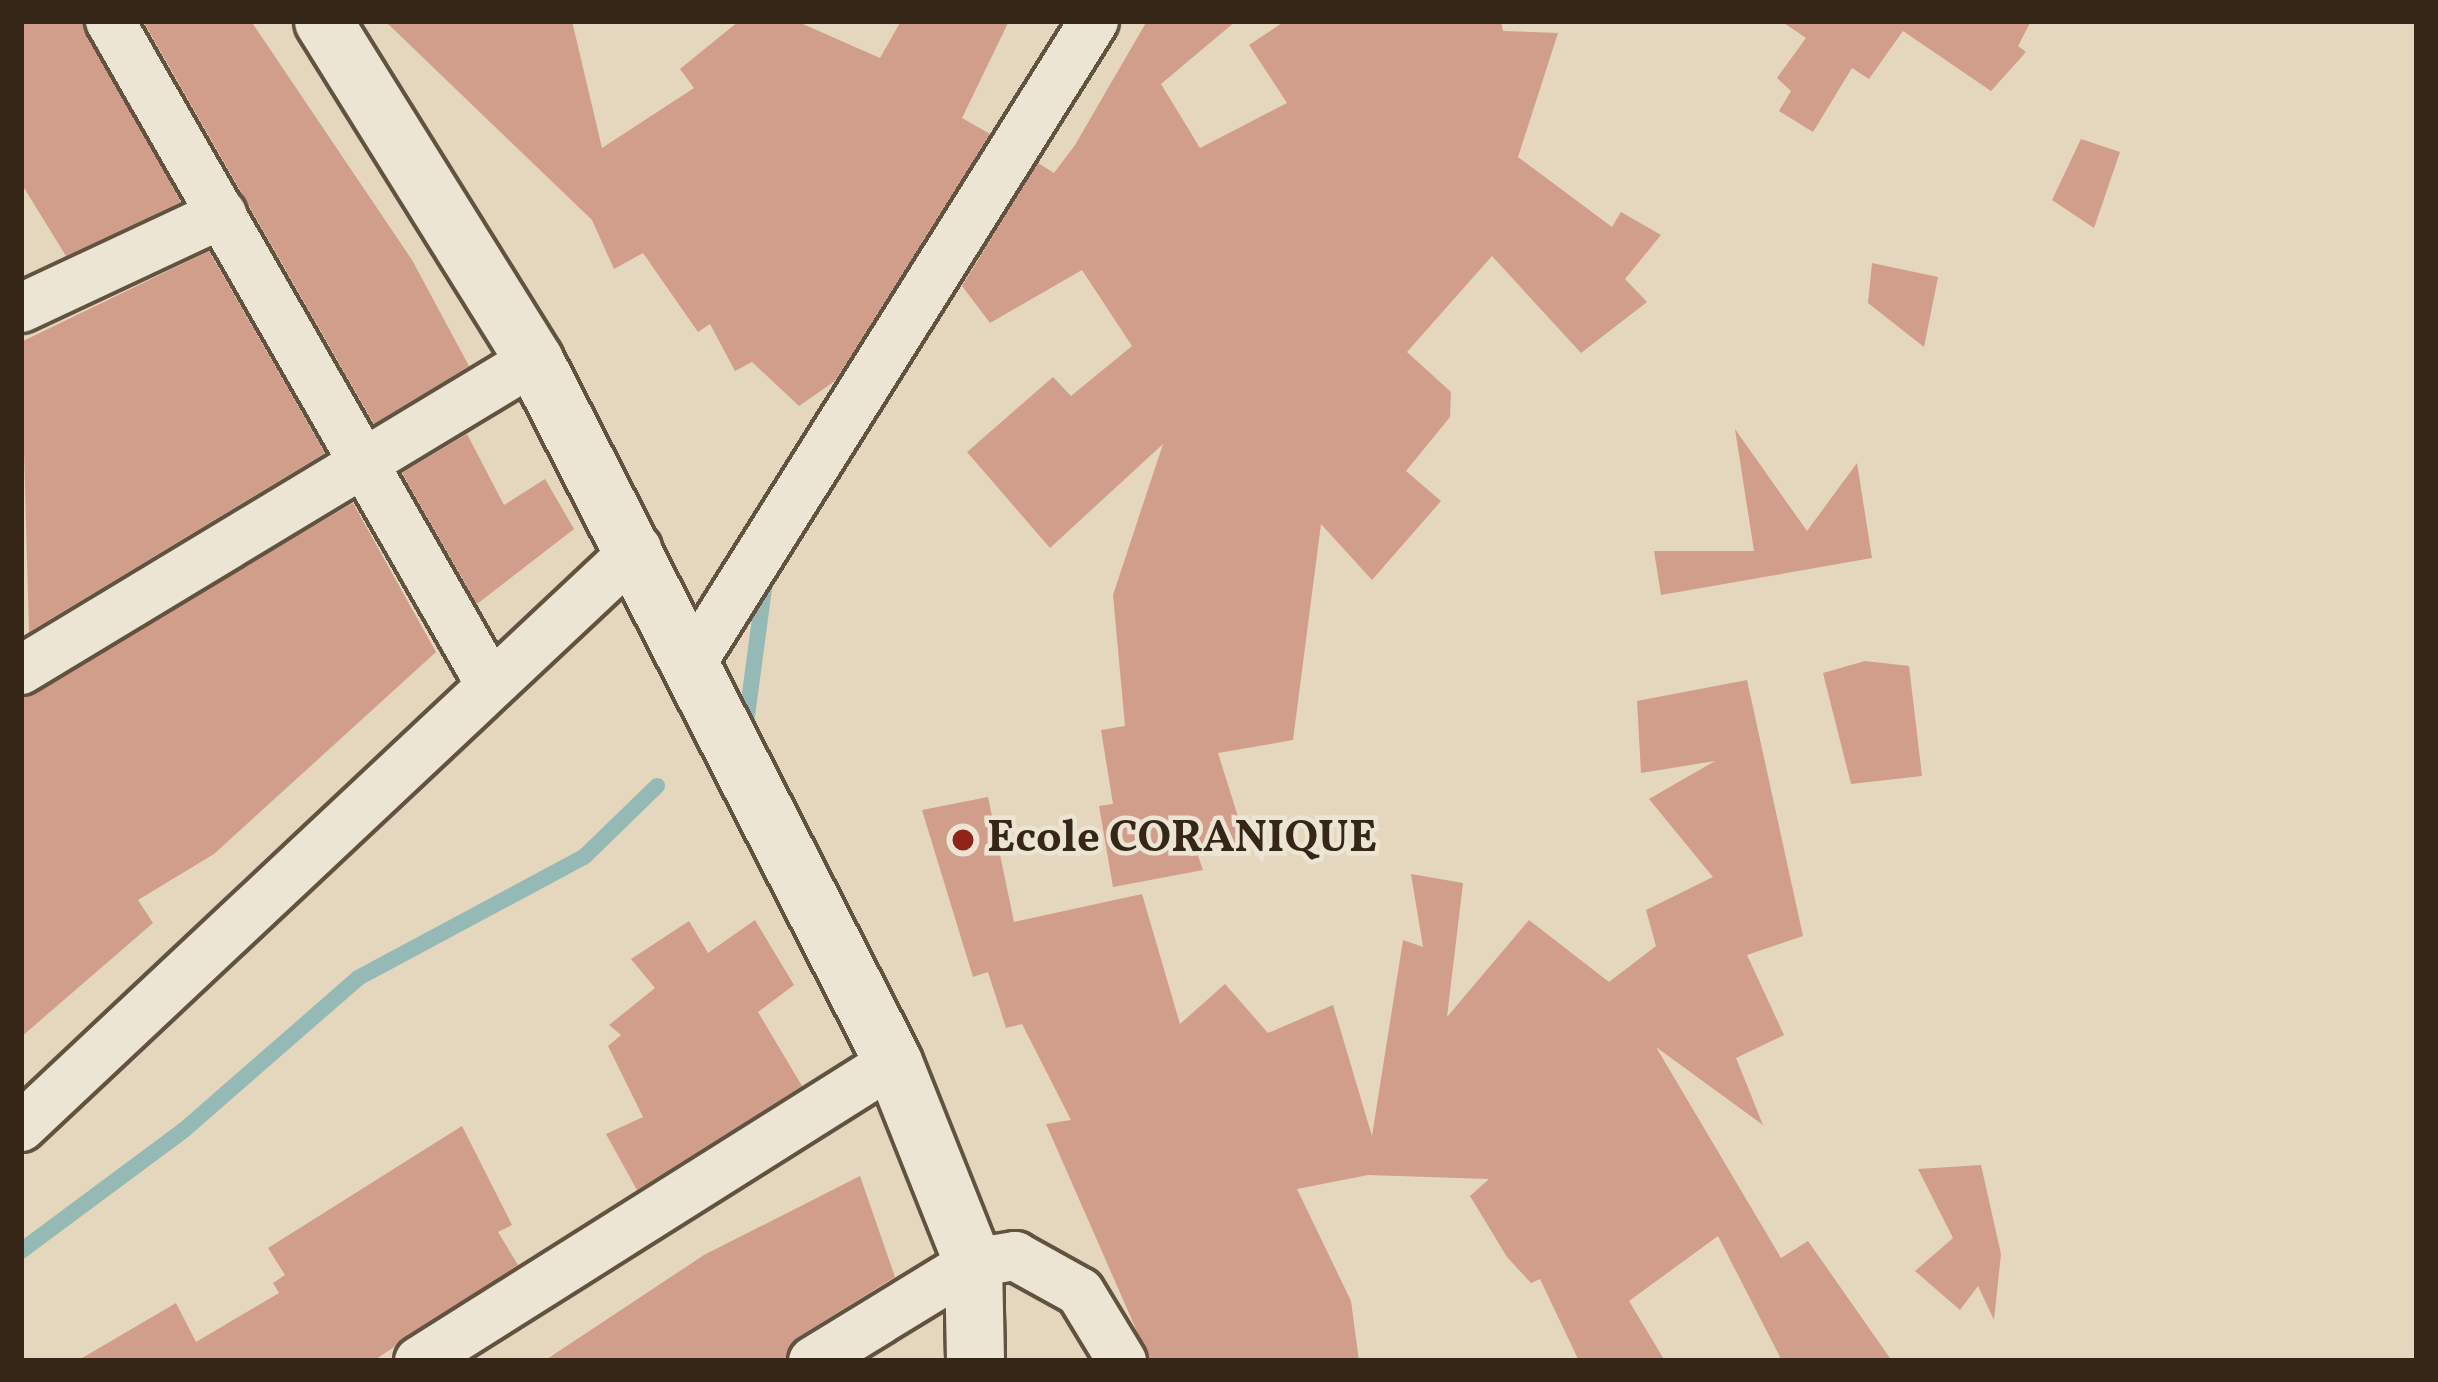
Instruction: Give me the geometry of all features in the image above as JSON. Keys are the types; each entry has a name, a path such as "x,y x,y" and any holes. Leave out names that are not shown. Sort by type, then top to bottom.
{"street":[{"path":"110,21 368,463 489,682"},
{"path":"323,21 534,360 637,549 893,1062 973,1263 975,1361"},
{"path":"693,662 1094,21"},
{"path":"21,308 222,214"},
{"path":"21,670 534,360"},
{"path":"21,1127 489,682 637,549"},
{"path":"419,1361 893,1062"},
{"path":"813,1361 973,1263 1040,1261 1080,1292 1122,1361"}],"building":[{"path":"21,21 82,21 181,202 66,256 21,183"},
{"path":"143,21 251,21 412,260 469,366 374,424"},
{"path":"385,21 572,21 602,148 694,88 680,69 739,21 796,21 880,58 901,21 1009,21 962,118 990,134 835,381 799,406 752,362 735,371 710,324 698,332 643,253 614,269 592,220"},
{"path":"1147,21 1236,21 1161,84 1200,148 1287,103 1249,45 1285,21 1501,21 1503,31 1558,33 1518,157 1612,227 1621,212 1661,235 1625,279 1647,302 1581,353 1492,256 1407,352 1451,392 1450,417 1406,471 1441,501 1372,580 1321,524 1293,740 1218,753 1246,842 1198,856 1203,870 1113,887 1099,806 1113,804 1101,730 1125,726 1113,595 1163,444 1050,548 967,452 1053,377 1071,396 1132,346 1082,270 990,323 962,286 1038,163 1054,173 1075,145"},
{"path":"1781,21 2031,21 2018,46 2026,52 1991,91 1903,31 1869,79 1852,68 1813,132 1779,111 1791,91 1777,78 1806,38"},
{"path":"2081,139 2120,152 2094,228 2052,200"},
{"path":"209,251 325,453 29,632 21,342"},
{"path":"1872,263 1938,277 1924,347 1868,303"},
{"path":"1735,429 1807,531 1857,463 1872,558 1661,595 1654,551 1754,551"},
{"path":"467,434 504,505 545,479 574,529 477,604 402,473"},
{"path":"353,503 436,652 214,854 138,900 153,923 21,1037 21,698"},
{"path":"1865,661 1909,666 1922,776 1851,784 1823,673"},
{"path":"1747,680 1803,936 1747,955 1784,1035 1736,1058 1763,1125 1656,1047 1781,1258 1808,1241 1892,1361 1782,1361 1718,1236 1629,1301 1665,1361 1579,1361 1540,1279 1531,1283 1507,1257 1470,1196 1489,1179 1368,1175 1297,1189 1351,1301 1359,1361 1150,1361 1046,1124 1071,1120 1022,1024 1006,1028 988,972 973,977 922,810 988,797 1014,922 1142,894 1180,1024 1225,984 1268,1033 1333,1005 1372,1136 1403,940 1423,947 1411,874 1463,883 1447,1017 1529,920 1609,982 1656,946 1646,910 1713,877 1649,799 1715,761 1641,773 1637,701"},
{"path":"755,920 794,985 758,1012 802,1086 637,1190 606,1134 643,1117 608,1046 621,1035 609,1025 655,988 631,959 689,921 708,953"},
{"path":"462,1126 512,1225 498,1232 518,1265 373,1361 77,1361 176,1303 196,1342 279,1293 273,1283 285,1275 268,1248"},
{"path":"1981,1165 2001,1254 1994,1320 1978,1286 1960,1310 1915,1271 1953,1238 1918,1169"},
{"path":"860,1176 895,1277 798,1337 784,1361 544,1361 704,1255"}],"waterway":[{"path":"747,716 766,573"},
{"path":"21,1251 184,1130 358,978 584,857 657,786"}],"place":[{"name":"Ecole CORANIQUE","path":"963,840"}]}
